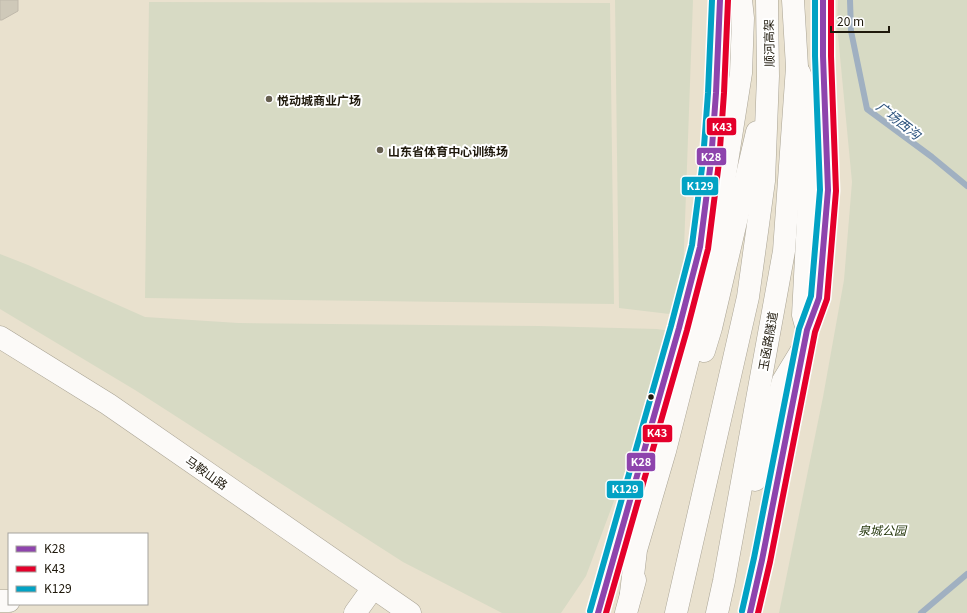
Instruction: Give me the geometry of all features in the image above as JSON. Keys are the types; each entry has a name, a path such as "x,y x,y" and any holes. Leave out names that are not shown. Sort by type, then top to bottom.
{"main road":[{"path":"598,613 679,328 700,247 711,161 720,0"},
{"path":"629,603 636,550 665,451 694,337 710,244 724,181 741,73 743,18 741,0"},
{"name":"顺河高架","path":"767,0 768,86"},
{"path":"724,581 754,485 783,381 806,338 803,315 808,219 810,99 797,67 793,0"},
{"path":"750,613 806,338 819,298 828,190 823,0"},
{"name":"玉函路隧道","path":"717,613 784,251 797,67"},
{"path":"629,603 711,328 768,86"},
{"path":"676,613 748,297 764,181 768,86"},
{"name":"马鞍山路","path":"0,336 108,404 410,613"},
{"path":"355,613 373,588"}],"green space":[{"path":"615,0 693,0 682,304 678,315 619,308"},
{"name":"泉城公园","path":"838,0 967,0 967,613 779,613 823,397 844,280 852,182 837,25"},
{"name":"山东省体育中心训练场","path":"149,2 610,3 614,304 145,298"},
{"path":"0,254 145,317 238,323 539,326 657,329 677,332 586,576 561,613 502,613 403,562 135,390 0,309"}],"building":[{"path":"0,0 18,0 18,11 0,20"}],"waterway":[{"name":"广场西沟","path":"850,0 851,31 867,109 932,157 967,186"},
{"name":"广场西沟","path":"921,613 967,574"}],"transit line":[{"name":"K129","path":"590,611 671,326 692,245 703,160 708,93 712,0"},
{"name":"K28","path":"598,613 679,328 700,247 711,161 720,0"},
{"name":"K43","path":"606,613 687,330 708,249 719,162 728,0"},
{"name":"K129","path":"742,611 754,558 799,329 811,296 820,190 815,56 815,0"},
{"name":"K28","path":"750,613 762,560 807,330 819,298 828,190 823,56 823,0"},
{"name":"K43","path":"758,613 770,562 815,332 827,299 836,191 831,56 831,0"}],"place":[{"name":"悦动城商业广场","path":"269,99"},
{"name":"山东省体育中心训练场","path":"380,150"}]}
